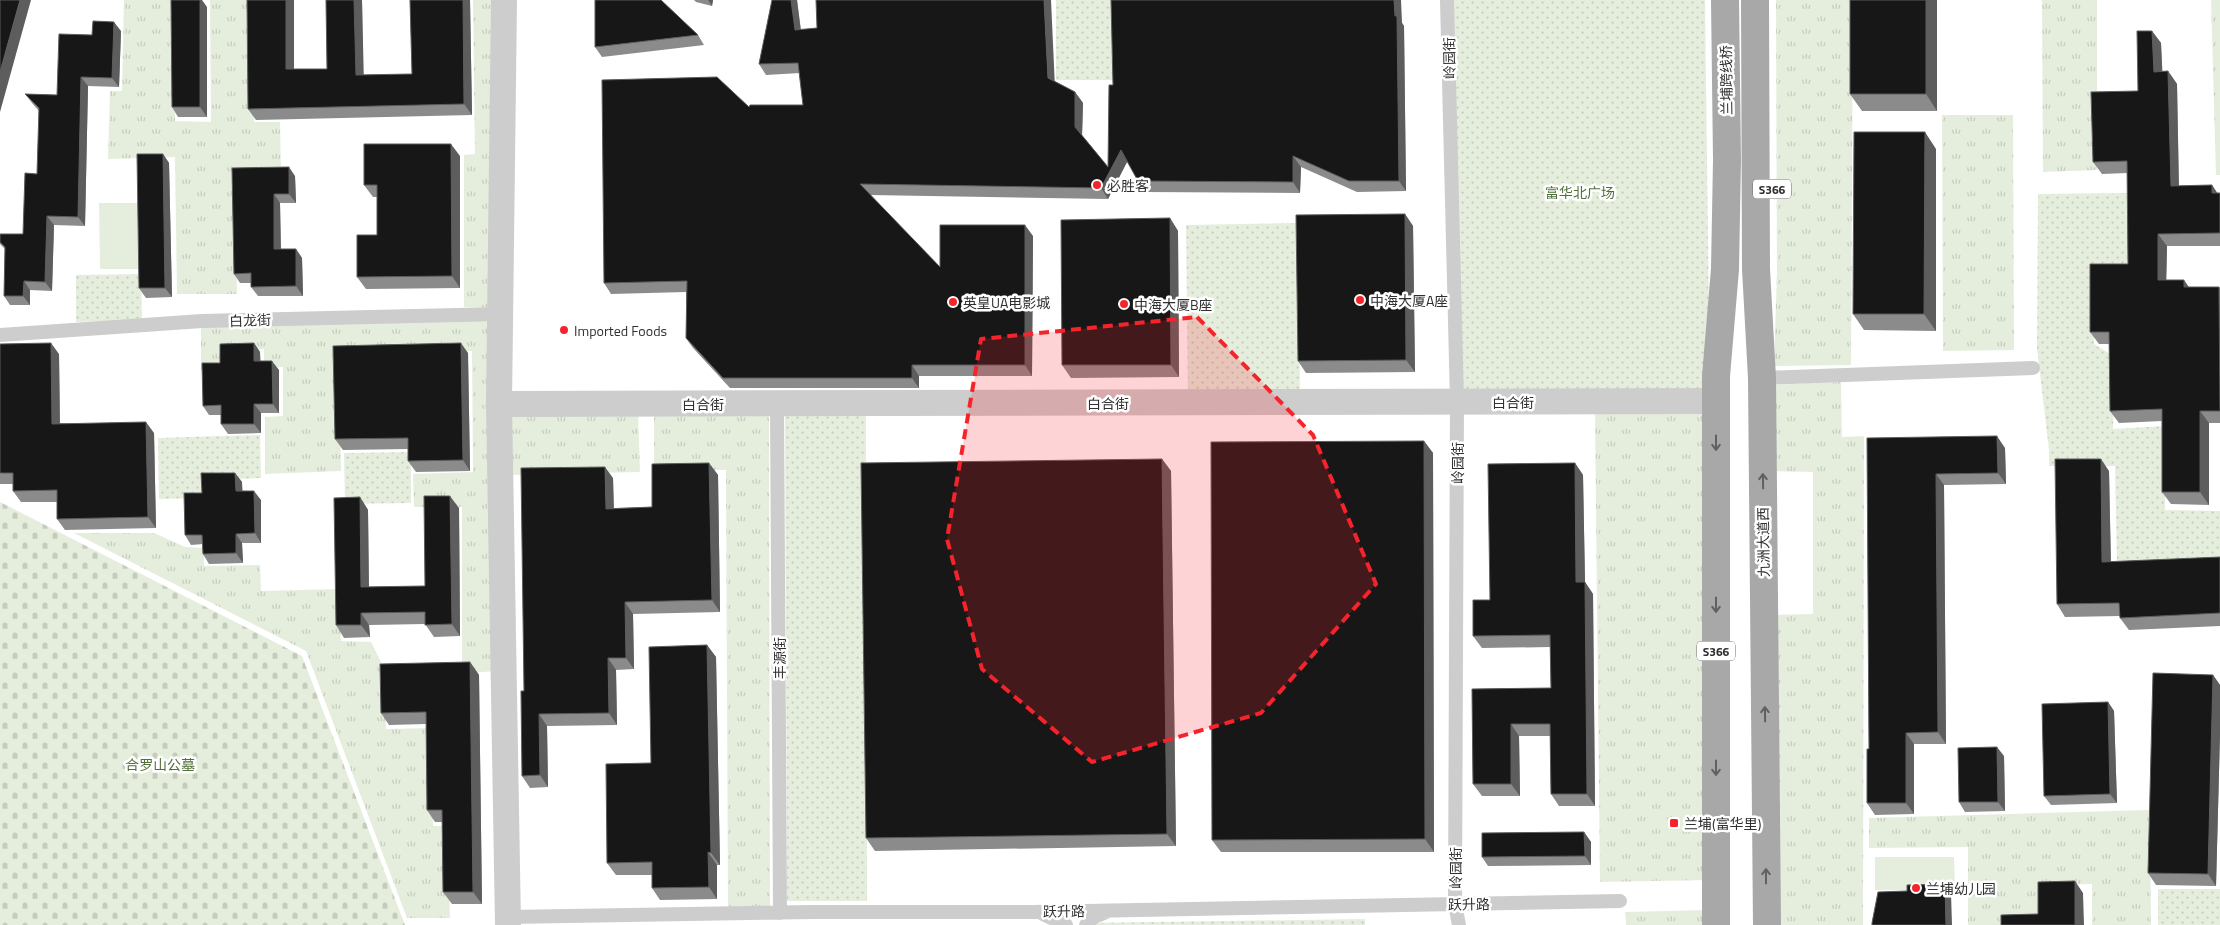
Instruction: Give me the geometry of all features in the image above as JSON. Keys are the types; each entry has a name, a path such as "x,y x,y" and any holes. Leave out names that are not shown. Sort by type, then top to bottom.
{"main road":[{"name":"S366","path":"1706,0 1710,275 1716,389 1716,925"},
{"name":"兰埔跨线桥","path":"1716,389 1725,269 1727,160 1725,0"},
{"name":"九洲大道西","path":"1755,0 1756,269 1762,378 1767,925"},
{"name":"S366","path":"1762,378 1770,269 1773,159 1772,0"}],"street":[{"path":"504,0 499,404 508,921"},
{"name":"白合街","path":"499,404 1457,402 1716,389"}],"lane":[{"name":"岭园街","path":"1447,0 1457,402 1455,904 1458,925"},
{"name":"白龙街","path":"0,335 202,321 500,314"},
{"path":"1762,378 2033,368"},
{"name":"丰源街","path":"777,404 780,912"},
{"name":"跃升路","path":"508,921 780,912 1115,911 1620,901"},
{"path":"1086,925 1100,914 1115,911"},
{"path":"1032,912 1048,916 1066,925"}],"highlighted area":[{"path":"1197,317 1313,435 1376,584 1261,713 1092,762 982,669 947,539 981,339"}],"green space":[{"path":"124,0 175,0 175,121 211,122 210,0 252,0 254,122 280,122 281,173 235,174 237,294 177,294 175,157 108,159 110,91 122,91"},
{"path":"473,0 499,0 495,308 464,307 464,155 475,154"},
{"path":"1056,0 1114,0 1114,80 1056,80"},
{"name":"富华北广场","path":"1448,0 1705,0 1710,400 1457,401"},
{"path":"1776,0 1853,0 1851,365 1774,366 1777,273"},
{"path":"2042,0 2097,0 2097,170 2043,172"},
{"path":"2211,0 2220,0 2220,175 2216,175"},
{"path":"1942,115 2013,115 2014,350 1943,351"},
{"path":"2128,193 2129,271 2093,272 2094,344 2115,357 2113,429 2165,426 2165,510 2220,511 2220,564 2117,565 2115,466 2049,466 2049,450 2037,348 2038,194"},
{"path":"99,203 138,203 139,269 100,269"},
{"path":"1298,223 1300,392 1188,394 1186,225"},
{"path":"141,274 142,320 76,322 76,275"},
{"path":"494,319 501,671 462,673 462,507 414,507 413,474 473,472 472,351 339,355 341,471 265,474 265,417 283,416 283,367 264,368 264,349 222,351 222,369 201,370 201,327"},
{"path":"1841,382 1842,437 1864,436 1863,925 1773,925 1772,615 1813,614 1813,472 1768,471 1769,385"},
{"path":"1702,411 1707,880 1600,882 1595,413"},
{"path":"638,412 640,472 507,475 506,414"},
{"path":"654,412 769,412 770,906 728,907 726,470 654,470"},
{"path":"785,413 866,413 867,901 787,901"},
{"path":"260,435 261,478 204,480 204,498 159,499 158,438"},
{"path":"411,452 411,503 345,504 344,453"},
{"name":"合罗山公墓","path":"0,502 302,656 405,925 0,925"},
{"path":"74,533 154,533 185,547 204,548 204,566 260,565 261,591 339,589 341,641 371,642 385,670 386,729 432,728 433,826 447,826 450,918 407,918 306,651"},
{"path":"2150,810 2151,925 2092,925 2092,884 2042,885 2042,921 2007,925 1968,925 1968,847 1869,848 1869,818"},
{"path":"1875,857 1954,857 1955,890 1875,890"},
{"path":"2158,889 2220,889 2220,925 2158,925"},
{"path":"1707,910 1707,925 1626,925 1625,912"},
{"path":"1365,919 1365,925 1090,925 1089,923"}],"building":[{"path":"0,0 20,0 0,72"},
{"path":"171,0 200,0 200,107 172,107"},
{"path":"247,0 286,0 286,69 327,69 326,0 354,0 356,75 412,74 410,0 463,0 464,104 248,109"},
{"path":"595,0 661,0 698,35 595,47"},
{"path":"772,0 791,0 795,30 817,28 816,0 1044,0 1048,78 1075,92 1075,127 1108,167 1109,85 1113,85 1111,0 1394,0 1395,16 1397,16 1399,181 1349,181 1293,156 1293,182 1138,181 1121,150 1101,188 860,184 940,267 940,225 1025,225 1025,365 912,365 912,378 723,378 686,338 687,281 604,283 602,80 717,77 749,107 750,105 803,105 798,63 759,64"},
{"path":"1850,0 1926,0 1926,94 1850,94"},
{"path":"93,21 114,22 112,78 81,77 78,217 47,216 45,282 24,281 23,296 4,296 5,247 0,242 0,234 23,234 25,173 37,174 39,108 25,94 57,95 59,34 92,35"},
{"path":"2137,31 2152,31 2154,72 2168,71 2171,186 2212,185 2212,193 2220,193 2220,233 2158,234 2158,280 2184,280 2184,287 2219,287 2220,411 2200,411 2200,492 2162,492 2162,409 2110,411 2109,332 2090,332 2090,264 2128,264 2127,161 2093,162 2091,92 2138,91"},
{"path":"1854,132 1925,132 1924,314 1853,314"},
{"path":"364,144 451,144 452,276 357,277 357,235 377,235 377,185 364,185"},
{"path":"137,154 163,154 165,288 139,288"},
{"path":"289,167 289,194 274,194 274,249 296,249 296,286 251,287 251,273 234,274 232,168"},
{"name":"中海大厦A座","path":"1405,214 1406,360 1298,361 1296,215"},
{"name":"中海大厦B座","path":"1170,218 1171,365 1062,365 1061,220"},
{"path":"51,343 52,424 146,422 148,517 57,519 57,490 13,491 13,473 0,473 0,344"},
{"path":"254,343 254,361 272,361 273,404 254,404 254,424 221,424 221,405 203,406 202,363 220,363 220,344"},
{"path":"461,343 463,460 408,461 408,438 335,439 333,346"},
{"path":"1997,436 1998,473 1936,474 1938,732 1906,733 1906,803 1867,803 1867,749 1869,749 1867,438"},
{"path":"1424,441 1425,839 1212,840 1211,442"},
{"path":"1162,459 1167,834 866,838 861,463"},
{"path":"2055,459 2101,459 2102,562 2220,557 2220,613 2120,618 2119,603 2057,604"},
{"path":"709,463 712,600 625,602 626,658 608,658 609,713 539,714 540,775 522,776 521,691 524,691 521,468 605,467 606,509 652,507 652,464"},
{"path":"1575,463 1576,582 1585,582 1587,794 1551,794 1550,724 1511,724 1511,784 1473,784 1472,689 1551,688 1550,635 1473,636 1473,600 1490,600 1488,464"},
{"path":"201,473 235,473 236,491 254,491 255,533 236,534 236,553 203,554 202,535 185,535 184,493 202,493"},
{"path":"424,496 450,496 452,624 425,625 425,612 361,613 361,625 336,625 334,498 360,497 361,587 425,586"},
{"path":"707,645 711,853 708,852 709,887 652,888 652,862 607,863 606,764 651,763 649,647"},
{"path":"470,662 473,892 443,892 442,810 427,810 426,712 381,713 380,664"},
{"path":"2153,673 2213,675 2208,874 2148,873"},
{"path":"2108,702 2110,794 2044,796 2042,704"},
{"path":"1997,747 1998,802 1959,802 1958,748"},
{"path":"1584,832 1585,856 1482,857 1482,833"},
{"path":"2075,881 2075,925 2001,925 2001,915 2038,914 2038,882"},
{"path":"1945,884 1946,925 1872,925 1878,892 1907,891 1907,885"}],"place":[{"name":"必胜客","path":"1097,185"},
{"name":"中海大厦A座","path":"1360,300"},
{"name":"英皇UA电影城","path":"953,302"},
{"name":"中海大厦B座","path":"1124,304"},
{"name":"Imported Foods","path":"564,330"},
{"name":"兰埔(富华里)","path":"1674,823"},
{"name":"兰埔幼儿园","path":"1916,888"}]}
